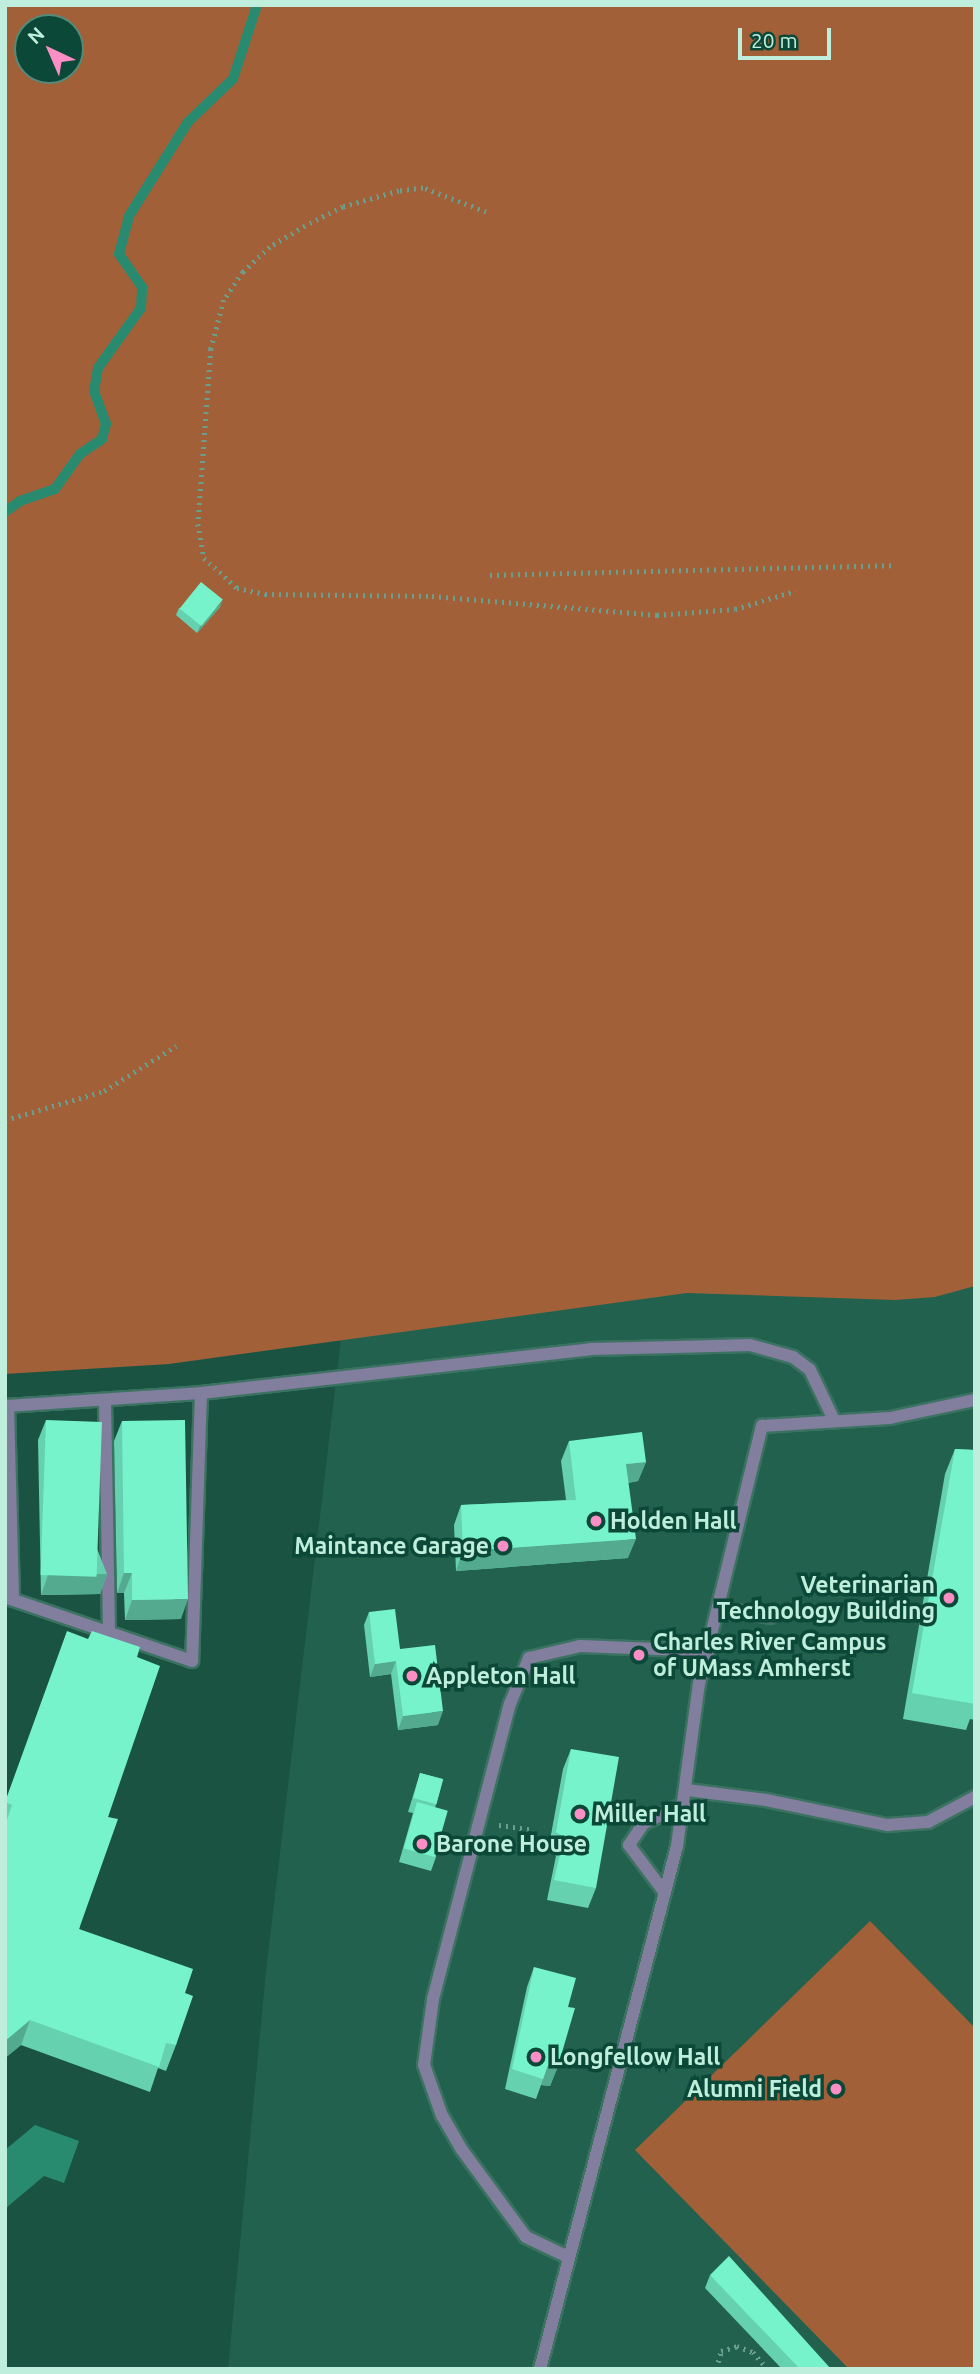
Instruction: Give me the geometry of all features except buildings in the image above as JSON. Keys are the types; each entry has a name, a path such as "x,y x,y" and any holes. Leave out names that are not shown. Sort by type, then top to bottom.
{"lane":[{"path":"201,1393 192,1661 9,1598 7,1406 201,1393 591,1349 750,1345 793,1357 810,1370 834,1420"},
{"path":"105,1399 108,1632"},
{"path":"540,2369 665,1893 687,1790 699,1684 720,1608 762,1426 890,1418 975,1400"},
{"path":"720,1608 770,1616"},
{"path":"568,2258 526,2237 503,2210 442,2116 424,2066 433,1999 518,1675 529,1658 580,1646 708,1651"},
{"path":"687,1790 766,1800 887,1825 928,1822 975,1797"},
{"path":"665,1893 629,1845 644,1823 684,1804"}],"path":[{"path":"485,212 423,188 399,191 344,207 304,226 254,259 238,278 224,300 211,349 198,524 204,558 237,588 265,594 432,596 657,615 735,609 795,591"},
{"path":"490,575 893,565"},
{"path":"5,1120 104,1091 176,1046"},
{"path":"478,1821 534,1830"},
{"path":"716,2369 721,2351 737,2346 753,2352 768,2369"}],"shaded area":[{"path":"5,5 975,5 975,1286 935,1297 895,1300 687,1293 169,1364 5,1374"},
{"name":"Charles River Campus of UMass Amherst","path":"975,960 975,2369 228,2369 266,1971 341,1339"},
{"name":"Alumni Field","path":"870,1921 975,2028 975,2369 849,2369 635,2150"},
{"path":"35,2125 79,2141 64,2183 44,2176 6,2208 5,2150"}],"waterway":[{"path":"5,512 20,501 55,489 80,454 102,439 106,424 94,391 98,368 141,308 142,287 119,254 129,216 188,122 233,79 257,5"}],"place":[{"name":"Holden Hall","path":"596,1521"},
{"name":"Maintance Garage","path":"503,1546"},
{"name":"Veterinarian Technology Building","path":"949,1598"},
{"name":"Charles River Campus of UMass Amherst","path":"639,1655"},
{"name":"Appleton Hall","path":"412,1676"},
{"name":"Miller Hall","path":"580,1814"},
{"name":"Barone House","path":"422,1844"},
{"name":"Longfellow Hall","path":"536,2057"},
{"name":"Alumni Field","path":"836,2089"}]}
